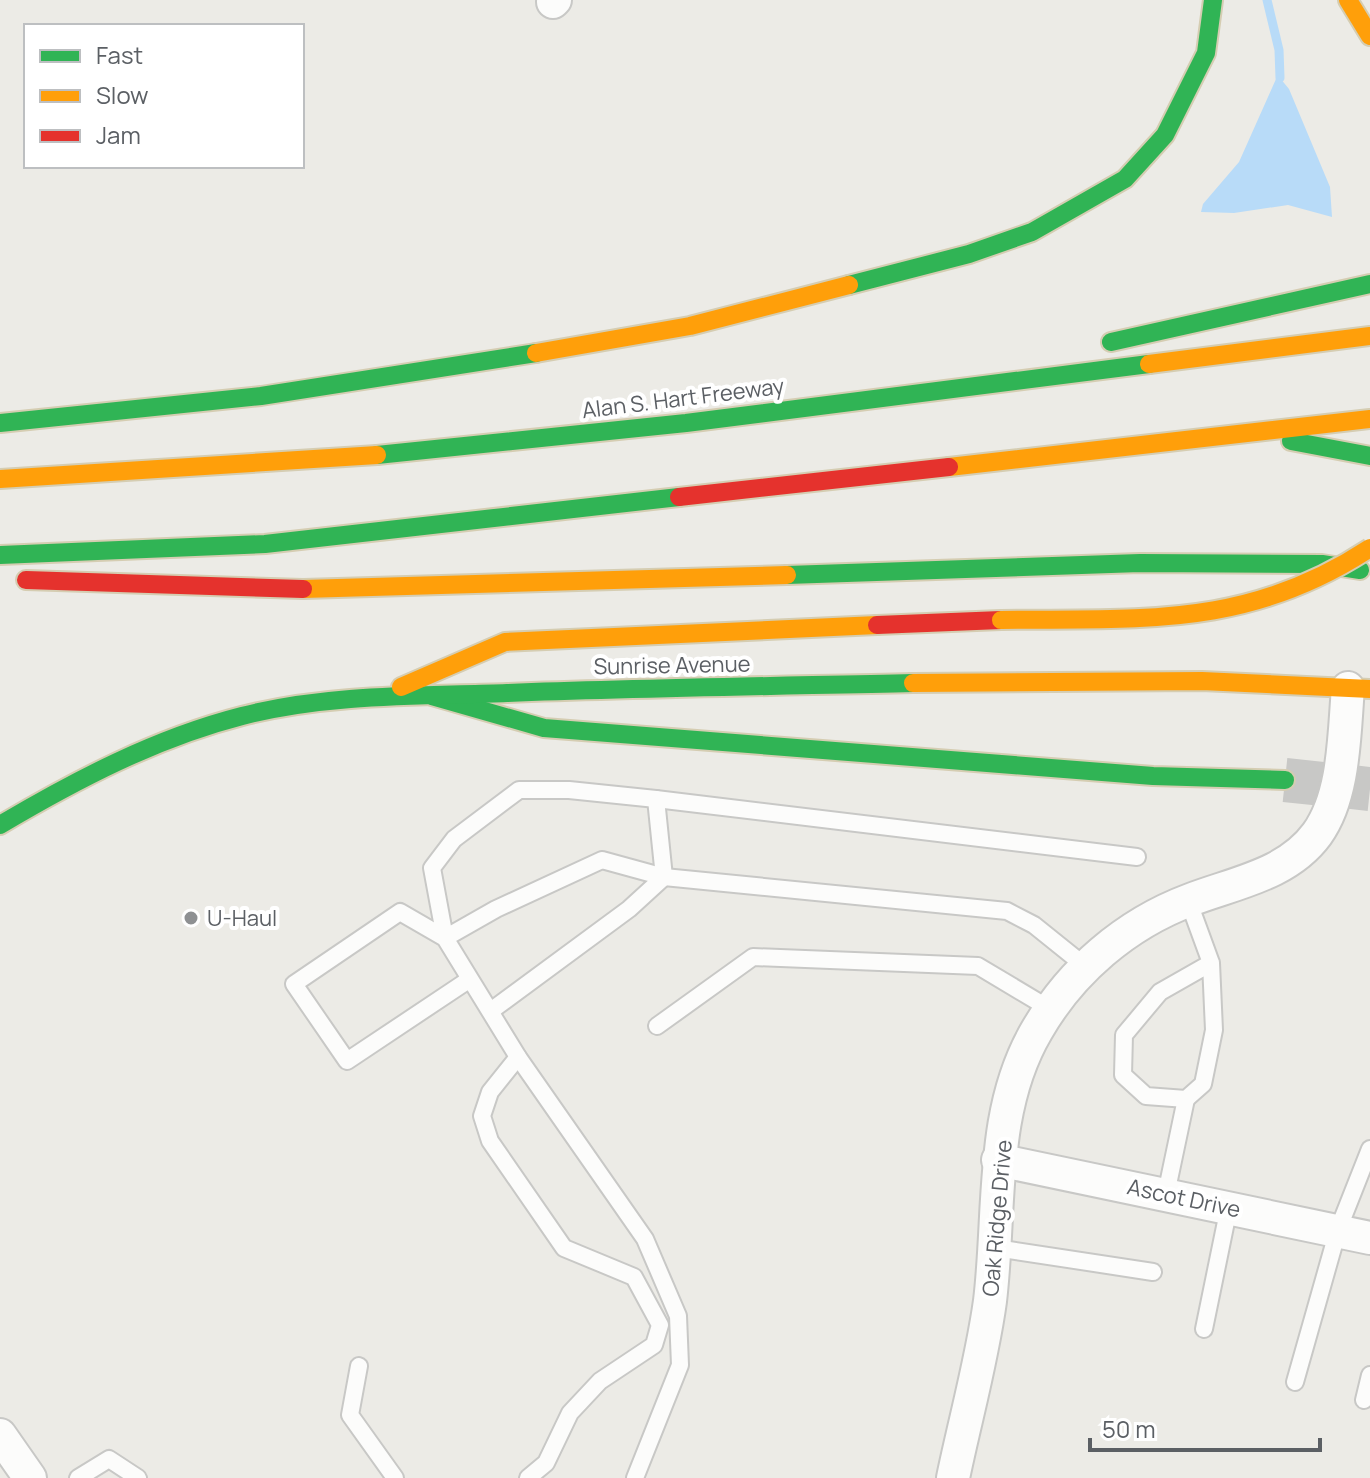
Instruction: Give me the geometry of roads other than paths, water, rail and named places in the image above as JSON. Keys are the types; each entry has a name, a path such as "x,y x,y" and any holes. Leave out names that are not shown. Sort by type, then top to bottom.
{"main road":[{"path":"0,423 276,394 532,354 690,326 969,254 1032,232 1125,179 1165,135 1189,94 1206,53 1213,0"},
{"path":"1348,0 1370,36"},
{"path":"1098,345 1370,284"},
{"name":"Alan S. Hart Freeway","path":"0,479 133,474 457,450 1370,336"},
{"path":"794,408 1022,360"},
{"path":"0,555 265,544 1370,419"},
{"path":"1250,433 1370,456"},
{"path":"373,699 505,642 1208,614 1262,604 1309,586 1370,548"},
{"path":"0,578 349,590 1140,563 1307,564 1370,571"},
{"name":"Sunrise Avenue","path":"0,825 101,768 171,737 245,716 308,703 432,696 1061,682 1359,689"},
{"path":"432,696 544,728 1153,776 1285,780"}],"street":[{"name":"Oak Ridge Drive","path":"953,1478 989,1306 996,1248 998,1160 1014,1080 1050,1009 1085,966 1139,925 1188,900 1278,869 1316,834 1333,798 1359,689"},
{"name":"Ascot Drive","path":"998,1160 1370,1238"},
{"path":"0,1435 30,1478"}],"lane":[{"path":"635,1478 680,1365 678,1316 645,1239 518,1057 492,1010 445,938 432,868 454,839 519,790 569,790 1137,857"},
{"path":"656,799 664,877"},
{"path":"445,938 496,909 602,860 664,877 1007,911 1034,925 1085,966"},
{"path":"492,1010 629,909 664,877"},
{"path":"1166,1194 1186,1099 1203,1084 1214,1030 1211,963 1188,900"},
{"path":"445,938 400,912 294,984 347,1061 470,979"},
{"path":"657,1026 753,957 978,966 1050,1009"},
{"path":"1186,1099 1146,1096 1123,1075 1124,1035 1160,992 1211,963"},
{"path":"518,1057 490,1092 482,1116 490,1141 564,1248 634,1277 660,1325 654,1345 600,1381 570,1413 546,1463 528,1478"},
{"path":"1295,1382 1338,1230 1370,1149"},
{"path":"1204,1329 1229,1207"},
{"path":"996,1248 1153,1272"},
{"path":"359,1366 350,1415 395,1478"},
{"path":"1364,1400 1370,1375"},
{"path":"78,1478 109,1459 138,1478"}],"water":[{"path":"1280,78 1289,89 1330,187 1332,217 1288,205 1234,213 1201,212 1203,204 1239,162 1276,79"}],"waterway":[{"path":"1267,0 1279,50 1280,78"}],"tunnel":[{"path":"1285,780 1370,789"}],"place":[{"name":"U-Haul","path":"191,918"}]}
